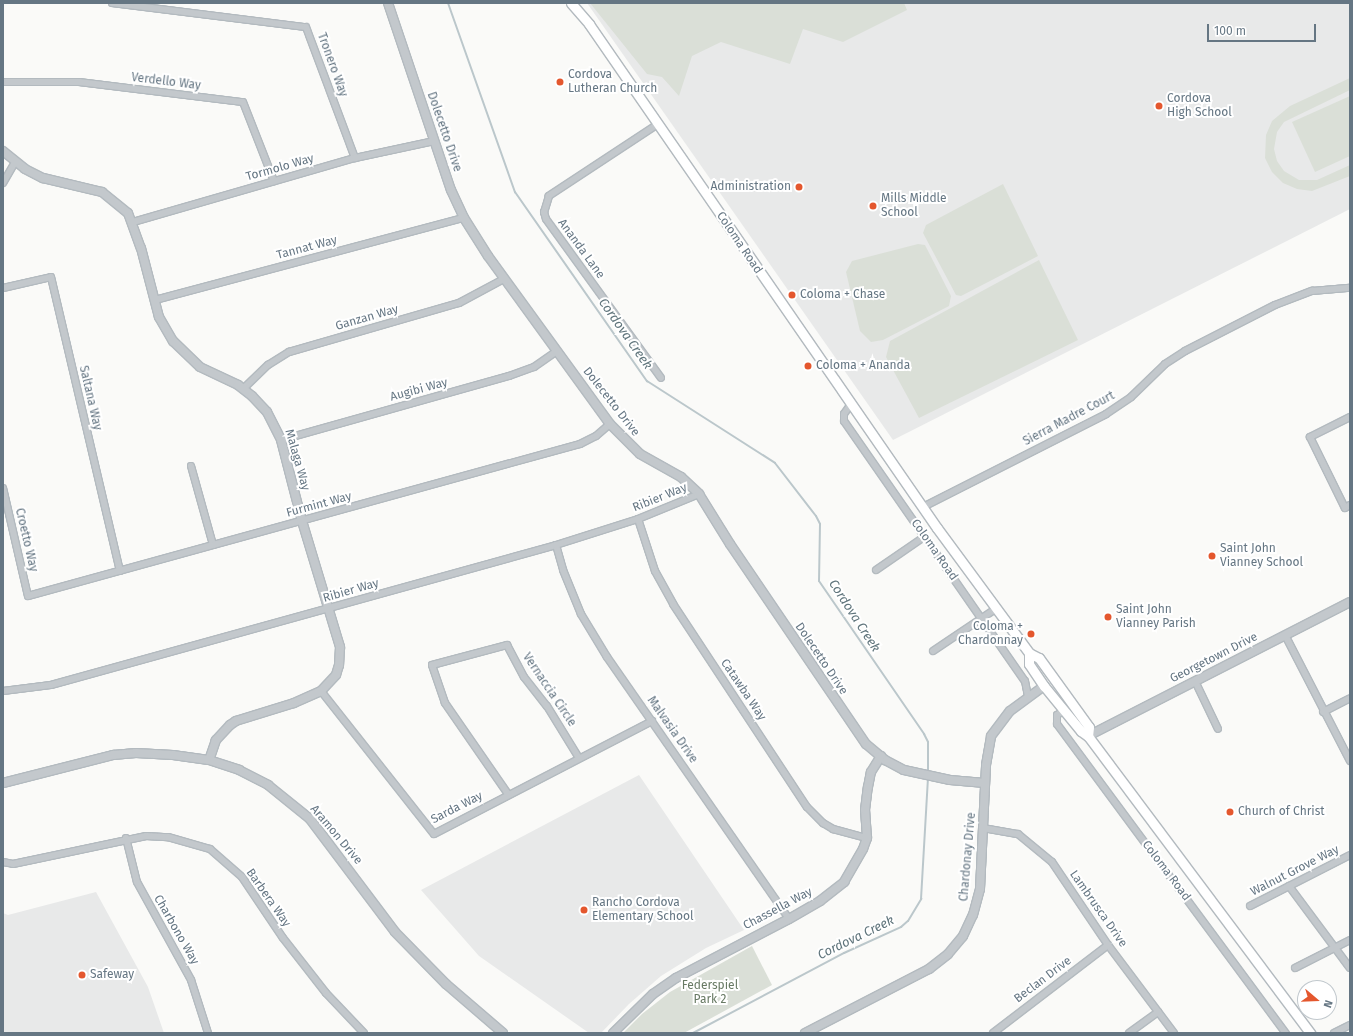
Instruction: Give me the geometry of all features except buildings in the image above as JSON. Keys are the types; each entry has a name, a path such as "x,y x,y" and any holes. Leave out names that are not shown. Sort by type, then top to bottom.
{"main road":[{"name":"Coloma Road","path":"571,3 658,124 923,507 1029,653 1041,661 1089,727 1088,736"},
{"name":"Coloma Road","path":"1029,653 1029,664 1044,686 1081,731 1088,736 1310,1033"},
{"path":"1041,661 1046,677 1044,686"}],"street":[{"name":"Tronero Way","path":"112,3 306,27 355,158"},
{"name":"Dolecetto Drive","path":"388,3 434,141 464,218 504,279 610,424 640,454 681,477 699,494 858,735 881,756 895,766 926,775 985,783"},
{"name":"Verdello Way","path":"3,82 79,82 243,102 274,181"},
{"name":"Ananda Lane","path":"658,124 549,196 544,212 546,219 661,378"},
{"name":"Tormolo Way","path":"133,222 355,158 434,141"},
{"name":"Malaga Way","path":"3,151 15,162 43,178 102,192 115,200 133,222 159,317 185,355 206,370 243,389 267,412 281,440 302,521 329,608 340,654 336,675 321,691 294,703 236,720 216,740 209,760"},
{"path":"3,183 15,162"},
{"name":"Tannat Way","path":"155,300 464,218"},
{"name":"Saltana Way","path":"3,288 50,277 120,571"},
{"name":"Ganzan Way","path":"243,389 268,365 289,352 459,303 504,279"},
{"name":"Sierra Madre Court","path":"923,507 1112,410 1131,396 1165,364 1185,351 1275,305 1312,291 1350,288"},
{"name":"Augibi Way","path":"281,440 509,376 534,367 557,351"},
{"name":"Coloma Road","path":"851,404 844,414 844,421 1025,681 1028,697"},
{"path":"1350,417 1310,437 1345,508 1350,505"},
{"name":"Furmint Way","path":"28,596 580,444 596,436 610,424"},
{"path":"191,466 214,545"},
{"name":"Croetto Way","path":"3,488 28,596"},
{"name":"Ribier Way","path":"3,691 51,685 556,545 638,519 699,494"},
{"name":"Catawba Way","path":"638,519 655,571 673,604 807,807 819,819 833,829 866,838"},
{"path":"876,570 924,537"},
{"name":"Malvasia Drive","path":"556,545 563,570 581,614 607,657 790,919"},
{"name":"Georgetown Drive","path":"1088,736 1350,602"},
{"path":"933,652 997,608"},
{"path":"1284,635 1350,761"},
{"name":"Vernaccia Circle","path":"508,794 445,702 432,665 507,645 524,677 548,706 579,758"},
{"path":"1194,681 1218,729"},
{"name":"Chardonay Drive","path":"805,1033 929,970 948,954 969,926 977,903 983,828 986,755 995,729 1028,697 1044,686"},
{"name":"Sarda Way","path":"321,691 434,834 508,794 652,721"},
{"path":"1323,712 1350,698"},
{"name":"Coloma Road","path":"1064,710 1057,715 1057,724 1286,1033"},
{"name":"Aramon Drive","path":"3,783 114,756 158,753 209,760 239,770 268,786 310,819 395,932 442,980 503,1033"},
{"name":"Chassella Way","path":"613,1033 653,994 676,978 790,919 820,901 844,882 858,862 866,838 865,810 868,787 872,772 881,756"},
{"name":"Lambrusca Drive","path":"983,828 1018,834 1052,862 1108,945 1174,1033"},
{"name":"Barbera Way","path":"3,862 13,864 126,838 168,836 210,849 232,866 267,910 283,938 326,993 364,1033"},
{"name":"Charbono Way","path":"126,838 137,882 191,980 208,1033"},
{"name":"Walnut Grove Way","path":"1250,906 1350,855"},
{"path":"1289,886 1350,968"},
{"path":"1295,968 1350,940"},
{"name":"Beclan Drive","path":"993,1033 1108,945"},
{"path":"1129,1033 1158,1012"},
{"path":"1334,1033 1350,1025"}],"shaded area":[{"path":"587,3 1350,3 1350,209 893,440"},
{"name":"Rancho Cordova Elementary School","path":"639,775 744,930 706,948 661,976 629,1004 601,1033 589,1033 479,956 421,890"},
{"path":"96,892 148,987 164,1033 3,1033 3,913 8,915"}],"green space":[{"path":"590,3 904,3 907,10 843,42 803,29 790,64 721,42 692,56 679,96 662,77 647,74"},
{"path":"1350,78 1350,90 1284,122 1277,132 1274,149 1277,161 1284,171 1299,180 1317,180 1350,165 1350,176 1312,191 1297,189 1283,183 1272,172 1265,158 1266,135 1272,121 1290,106"},
{"path":"1350,96 1350,156 1315,172 1292,122"},
{"path":"1003,184 1038,256 961,296 956,295 923,233 926,225"},
{"path":"918,244 925,245 951,296 949,306 883,340 871,342 860,331 846,272 852,261"},
{"path":"1039,260 1078,340 919,418 886,357 890,341"},
{"name":"Federspiel Park 2","path":"752,946 772,985 684,1033 623,1033 642,1014 670,992"}],"waterway":[{"name":"Cordova Creek","path":"448,3 515,192 647,381 775,463 816,516 820,524 819,581 924,734 928,742 928,773"},
{"name":"Cordova Creek","path":"693,1033 844,953 901,927 908,921 921,899 928,777"}],"place":[{"name":"Cordova Lutheran Church","path":"560,82"},
{"name":"Cordova High School","path":"1159,106"},
{"name":"Administration","path":"799,187"},
{"name":"Mills Middle School","path":"873,206"},
{"name":"Coloma + Chase","path":"792,295"},
{"name":"Coloma + Ananda","path":"808,366"},
{"name":"Saint John Vianney School","path":"1212,556"},
{"name":"Saint John Vianney Parish","path":"1108,617"},
{"name":"Coloma + Chardonnay","path":"1031,634"},
{"name":"Church of Christ","path":"1230,812"},
{"name":"Rancho Cordova Elementary School","path":"584,910"},
{"name":"Safeway","path":"82,975"}]}
